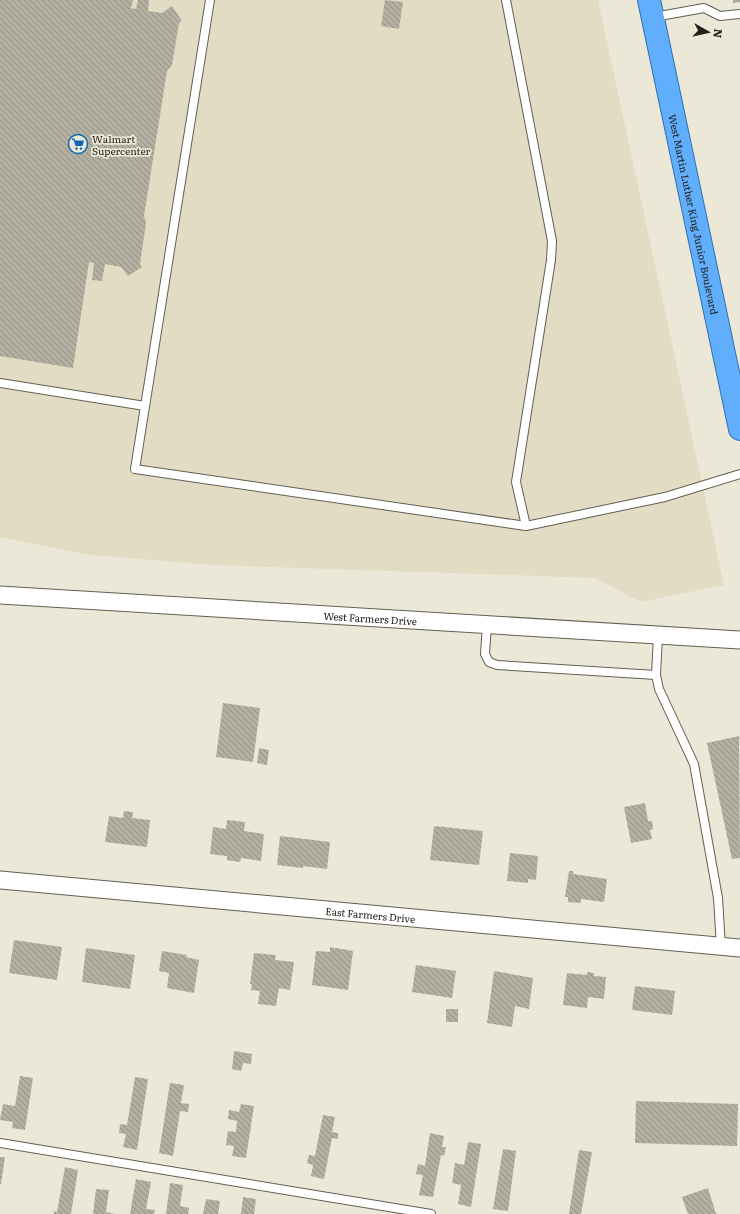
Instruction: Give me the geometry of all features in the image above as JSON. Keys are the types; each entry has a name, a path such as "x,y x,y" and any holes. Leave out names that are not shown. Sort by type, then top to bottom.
{"highway":[{"name":"West Martin Luther King Junior Boulevard","path":"651,9 740,429"}],"street":[{"name":"West Farmers Drive","path":"0,595 740,640"},
{"name":"East Farmers Drive","path":"0,880 740,948"}],"lane":[{"path":"210,0 135,469 526,526 665,497 740,474"},
{"path":"506,0 552,241 551,260 516,482 526,526"},
{"path":"651,9 704,8 720,16 740,14"},
{"path":"0,383 145,406"},
{"path":"487,625 485,654 489,662 497,665 656,675"},
{"path":"658,635 656,675 659,689 694,764 718,898 721,947"},
{"path":"0,1143 431,1214"}],"shaded area":[{"path":"0,0 598,0 724,585 641,602 595,578 212,565 90,555 0,537"}],"building":[{"name":"Walmart Supercenter","path":"0,0 133,0 131,8 136,9 138,0 149,0 148,11 162,13 172,6 182,21 179,23 172,65 167,71 144,216 146,223 140,264 142,267 128,276 121,267 105,264 102,281 92,280 94,263 89,262 73,368 0,356"},
{"path":"385,0 403,2 399,29 381,26"},
{"path":"733,0 740,0 740,2 733,3"},
{"path":"223,703 260,708 253,762 216,757"},
{"path":"739,736 740,858 732,859 707,743"},
{"path":"259,748 269,750 267,765 257,763"},
{"path":"645,803 648,821 652,821 653,829 650,830 652,839 631,843 624,807"},
{"path":"124,811 133,812 132,818 150,820 147,847 105,842 109,816 123,818"},
{"path":"227,820 245,822 244,831 264,834 261,861 241,858 240,862 227,860 227,856 210,854 213,827 226,829"},
{"path":"434,826 483,831 479,865 430,860"},
{"path":"280,836 330,842 327,869 277,865"},
{"path":"510,853 538,856 536,880 528,879 528,883 507,881"},
{"path":"569,871 573,871 573,874 607,879 604,902 581,899 581,903 568,902 568,897 565,897"},
{"path":"14,940 62,947 57,980 9,973"},
{"path":"330,947 353,951 348,990 312,985 316,951 330,952"},
{"path":"86,948 135,955 130,989 82,982"},
{"path":"162,951 187,955 186,957 199,960 194,993 167,988 169,973 159,971"},
{"path":"254,953 276,955 275,960 294,962 290,990 279,988 276,1006 258,1004 260,991 251,990 252,984 250,984"},
{"path":"416,965 456,971 452,998 412,992"},
{"path":"494,971 533,978 529,1009 515,1006 512,1027 487,1023"},
{"path":"587,972 594,973 594,976 606,977 604,999 588,997 587,1008 563,1005 567,973 587,975"},
{"path":"635,986 675,991 672,1015 632,1010"},
{"path":"446,1009 458,1009 458,1022 446,1022"},
{"path":"234,1051 252,1054 251,1064 243,1063 241,1071 232,1069"},
{"path":"20,1076 33,1078 25,1130 12,1128 13,1122 0,1120 3,1104 15,1106"},
{"path":"135,1077 148,1079 137,1150 123,1147 126,1134 119,1133 120,1124 127,1125"},
{"path":"170,1083 184,1085 181,1103 189,1104 188,1112 180,1111 173,1156 159,1153"},
{"path":"636,1101 738,1104 737,1146 635,1143"},
{"path":"241,1104 254,1106 246,1158 232,1156 234,1146 226,1145 228,1131 236,1132 237,1121 228,1119 229,1110 239,1112"},
{"path":"323,1115 335,1117 332,1132 338,1133 338,1139 332,1138 324,1179 311,1176 313,1165 307,1163 309,1155 315,1156"},
{"path":"430,1133 444,1136 442,1147 446,1147 444,1156 441,1155 433,1197 419,1195 423,1175 416,1174 418,1164 425,1166"},
{"path":"468,1142 481,1144 471,1207 458,1204 461,1185 452,1183 455,1163 464,1165"},
{"path":"503,1149 516,1151 508,1211 493,1209"},
{"path":"579,1150 592,1152 581,1214 569,1214"},
{"path":"0,1157 5,1157 1,1184 0,1184"},
{"path":"65,1167 78,1170 71,1214 54,1214 54,1211 57,1212"},
{"path":"136,1179 151,1182 146,1209 155,1210 154,1214 130,1214"},
{"path":"170,1183 183,1185 180,1206 189,1208 188,1214 166,1214"},
{"path":"708,1188 716,1214 688,1214 682,1197"},
{"path":"96,1189 109,1190 106,1212 115,1214 93,1214"},
{"path":"243,1197 256,1199 254,1214 241,1214"},
{"path":"206,1199 220,1201 218,1214 203,1214"}],"place":[{"name":"Walmart Supercenter","path":"78,144"}]}
